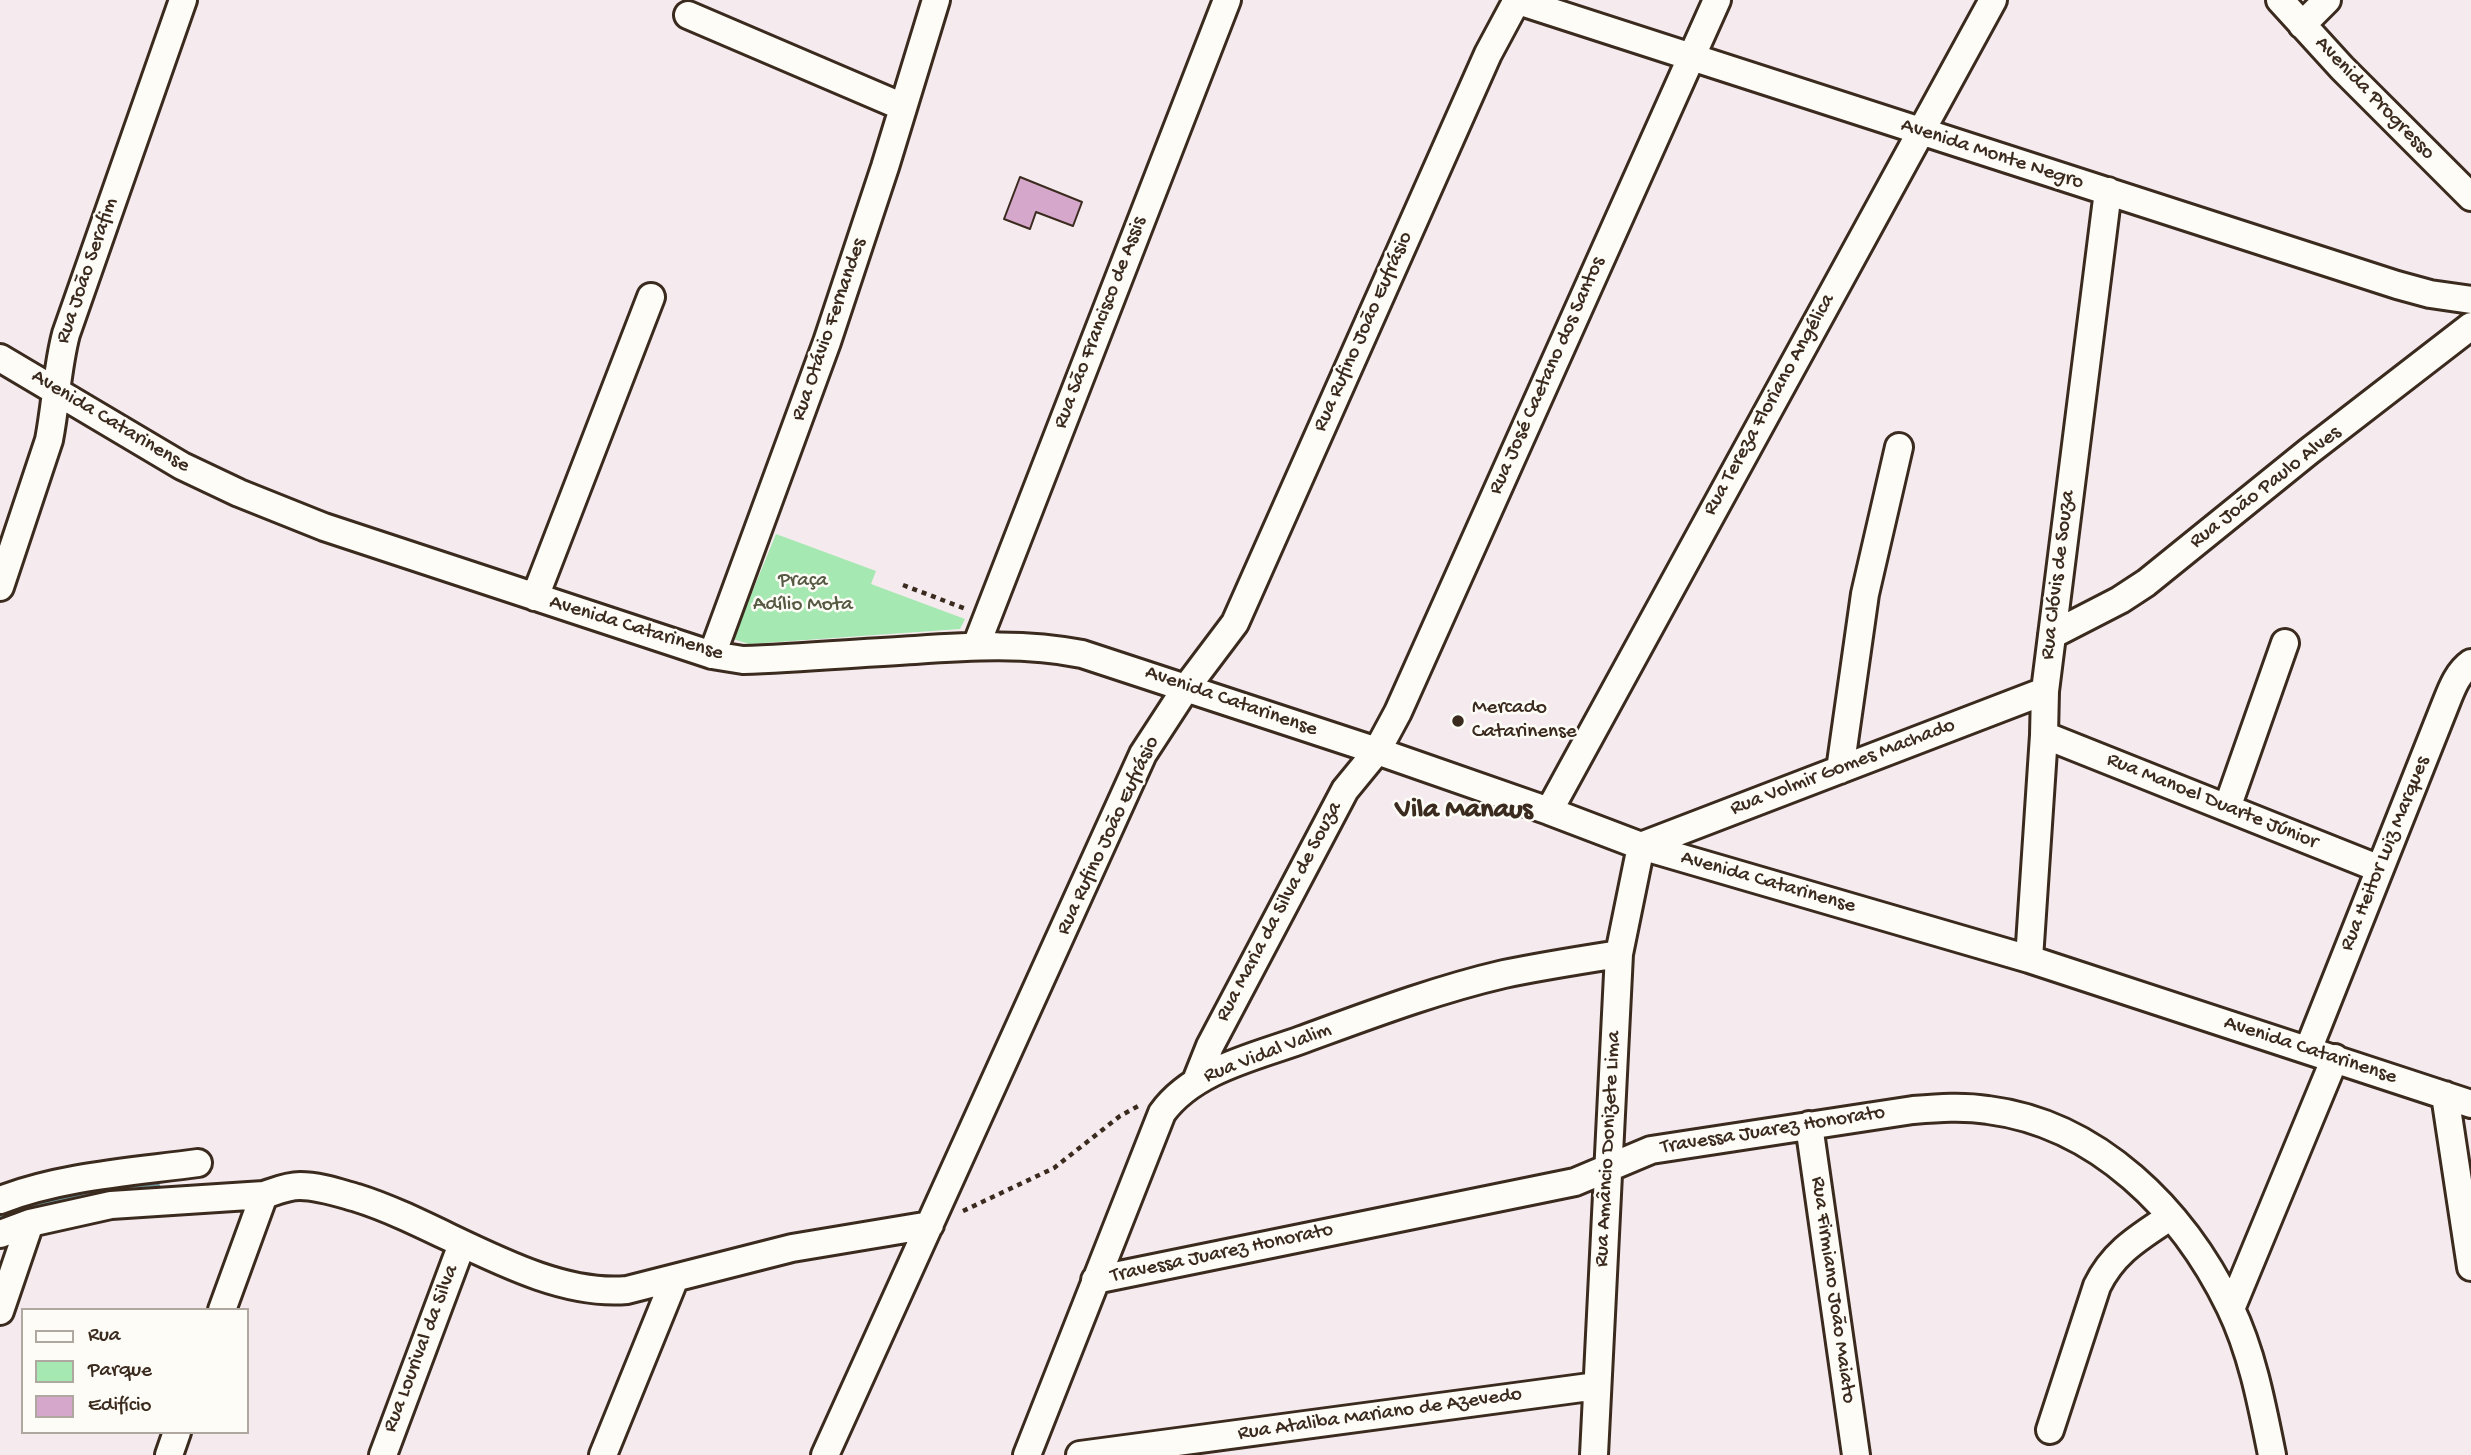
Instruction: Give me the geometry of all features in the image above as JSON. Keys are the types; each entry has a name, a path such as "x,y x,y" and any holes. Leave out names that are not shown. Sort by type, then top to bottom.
{"street":[{"name":"Rua João Serafim","path":"0,587 49,440 59,359 66,334 183,0"},
{"name":"Rua Otávio Fernandes","path":"712,655 790,449 827,342 936,0"},
{"name":"Rua São Francisco de Assis","path":"976,646 1227,0"},
{"name":"Avenida Monte Negro","path":"1516,0 2397,285 2430,294 2471,300"},
{"name":"Rua Rufino João Eufrásio","path":"825,1455 1143,754 1186,688 1235,623 1488,54 1516,0"},
{"name":"Rua José Caetano dos Santos","path":"1377,751 1398,712 1717,0"},
{"name":"Rua Tereza Floriano Angélica","path":"1549,811 1993,0"},
{"name":"Avenida Progresso","path":"2280,0 2471,197"},
{"path":"2302,25 2327,0"},
{"path":"688,15 903,107"},
{"name":"Rua Clóvis de Souza","path":"2028,959 2045,691 2108,191"},
{"path":"535,597 651,297"},
{"name":"Rua João Paulo Alves","path":"2052,635 2120,600 2146,583 2308,452 2471,327"},
{"name":"Avenida Catarinense","path":"0,358 182,466 239,494 324,527 712,655 743,660 976,646 1053,648 1108,662 1377,751 1641,846 2028,959 2471,1104"},
{"path":"1840,770 1865,594 1899,447"},
{"path":"2227,808 2286,643"},
{"name":"Rua Heitor Luiz Marques","path":"2308,1050 2455,681 2465,666 2471,663"},
{"name":"Rua Volmir Gomes Machado","path":"1641,846 2045,691"},
{"name":"Rua Manoel Duarte Júnior","path":"2044,735 2380,869"},
{"name":"Rua Maria da Silva de Souza","path":"1196,1081 1210,1046 1345,790 1377,751"},
{"name":"Rua Amâncio Donizete Lima","path":"1594,1455 1619,954 1641,846"},
{"name":"Rua Vidal Valim","path":"1027,1455 1162,1113 1172,1100 1196,1081 1278,1048 1446,990 1551,964 1619,954"},
{"path":"2231,1309 2335,1058"},
{"path":"2445,1095 2471,1267"},
{"name":"Travessa Juarez Honorato","path":"1095,1280 1575,1182 1651,1150 1926,1109 1987,1110 2049,1125 2083,1142 2112,1159 2171,1216 2210,1270 2231,1309 2253,1372 2272,1455"},
{"name":"Rua Firmiano João Maiato","path":"1809,1125 1856,1455"},
{"path":"0,1200 59,1182 198,1163"},
{"path":"0,1234 30,1223 111,1205 264,1195 286,1187 301,1186 344,1194 384,1207 462,1244 556,1281 603,1292 627,1290 792,1248 930,1225"},
{"path":"223,1308 264,1195"},
{"path":"2050,1430 2097,1286 2106,1267 2121,1251 2171,1216"},
{"path":"0,1311 30,1223"},
{"name":"Rua Lourival da Silva","path":"383,1455 462,1244"},
{"path":"603,1455 675,1278"},
{"name":"Rua Ataliba Mariano de Azevedo","path":"1080,1455 1597,1386"},
{"path":"169,1455 176,1434"}],"path":[{"path":"903,584 986,617"},
{"path":"930,1225 1041,1175 1080,1149 1120,1116 1145,1102 1172,1100"}],"green space":[{"name":"Praça Adílio Mota","path":"776,534 876,571 871,584 965,619 960,629 749,644 733,639"}],"building":[{"path":"1020,177 1082,202 1073,226 1036,212 1030,229 1004,219"}],"waterway":[{"path":"116,1192 157,1187"},
{"path":"0,1217 75,1197 104,1194"}],"place":[{"name":"Mercado Catarinense","path":"1458,721"}],"district":[{"name":"Vila Manaus","path":"1464,812"}]}
